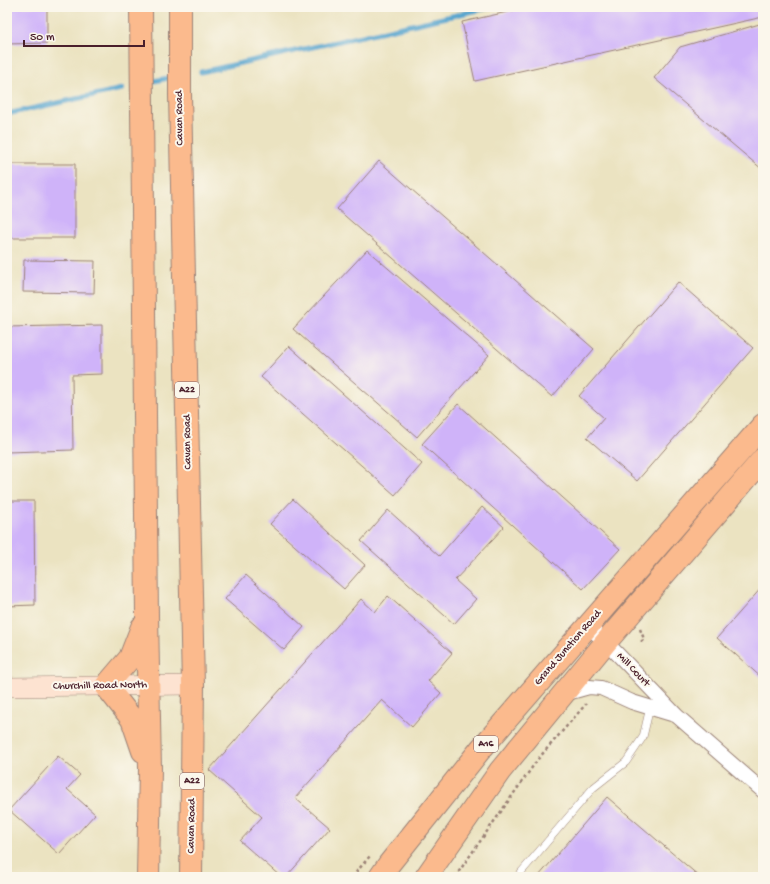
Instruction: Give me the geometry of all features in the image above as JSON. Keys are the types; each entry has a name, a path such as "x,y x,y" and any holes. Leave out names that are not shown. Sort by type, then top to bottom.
{"main road":[{"path":"141,7 143,62 147,686 150,770 148,877"},
{"name":"Cavan Road","path":"180,7 180,95 193,685 191,877"},
{"name":"Grand Junction Road","path":"382,873 480,750 763,425"},
{"name":"A16","path":"426,877 500,771 562,694 763,459"},
{"path":"147,616 130,658 106,686 132,719 150,770"}],"street":[{"name":"Mill Court","path":"587,626 606,642 678,716 763,791"},
{"name":"Churchill Road North","path":"7,687 193,685"},
{"name":"Mill Court","path":"562,694 589,687 601,688 632,702 678,716"}],"lane":[{"path":"517,877 593,788 626,762 643,737 650,707"}],"path":[{"path":"456,877 538,759 588,702"}],"building":[{"path":"7,7 47,7 47,43 7,44"},
{"path":"530,7 763,7 763,17 475,81 462,22"},
{"path":"763,23 763,170 654,78 680,47"},
{"path":"379,161 594,349 552,397 337,209"},
{"path":"7,164 75,164 75,238 7,238"},
{"path":"367,250 489,355 417,437 293,329"},
{"path":"24,260 95,261 94,293 23,292"},
{"path":"678,282 753,348 637,481 587,438 604,418 579,396"},
{"path":"102,325 102,374 72,375 73,450 7,452 7,327"},
{"path":"289,346 422,464 395,495 261,377"},
{"path":"458,404 620,549 583,589 422,444"},
{"path":"293,499 365,565 344,589 270,524"},
{"path":"7,501 34,501 35,605 7,606"},
{"path":"482,507 504,527 455,580 476,599 454,624 361,541 388,510 439,556"},
{"path":"246,575 304,627 284,650 225,599"},
{"path":"763,586 763,679 717,638"},
{"path":"388,596 452,653 428,681 441,693 412,727 382,700 295,798 330,828 286,877 281,877 240,841 262,817 209,770 361,599 375,612"},
{"path":"58,756 80,775 67,789 95,814 59,854 9,810"},
{"path":"607,797 700,877 538,877"}],"waterway":[{"path":"201,72 492,7"},
{"path":"154,81 173,77"},
{"path":"7,114 122,89"}]}
